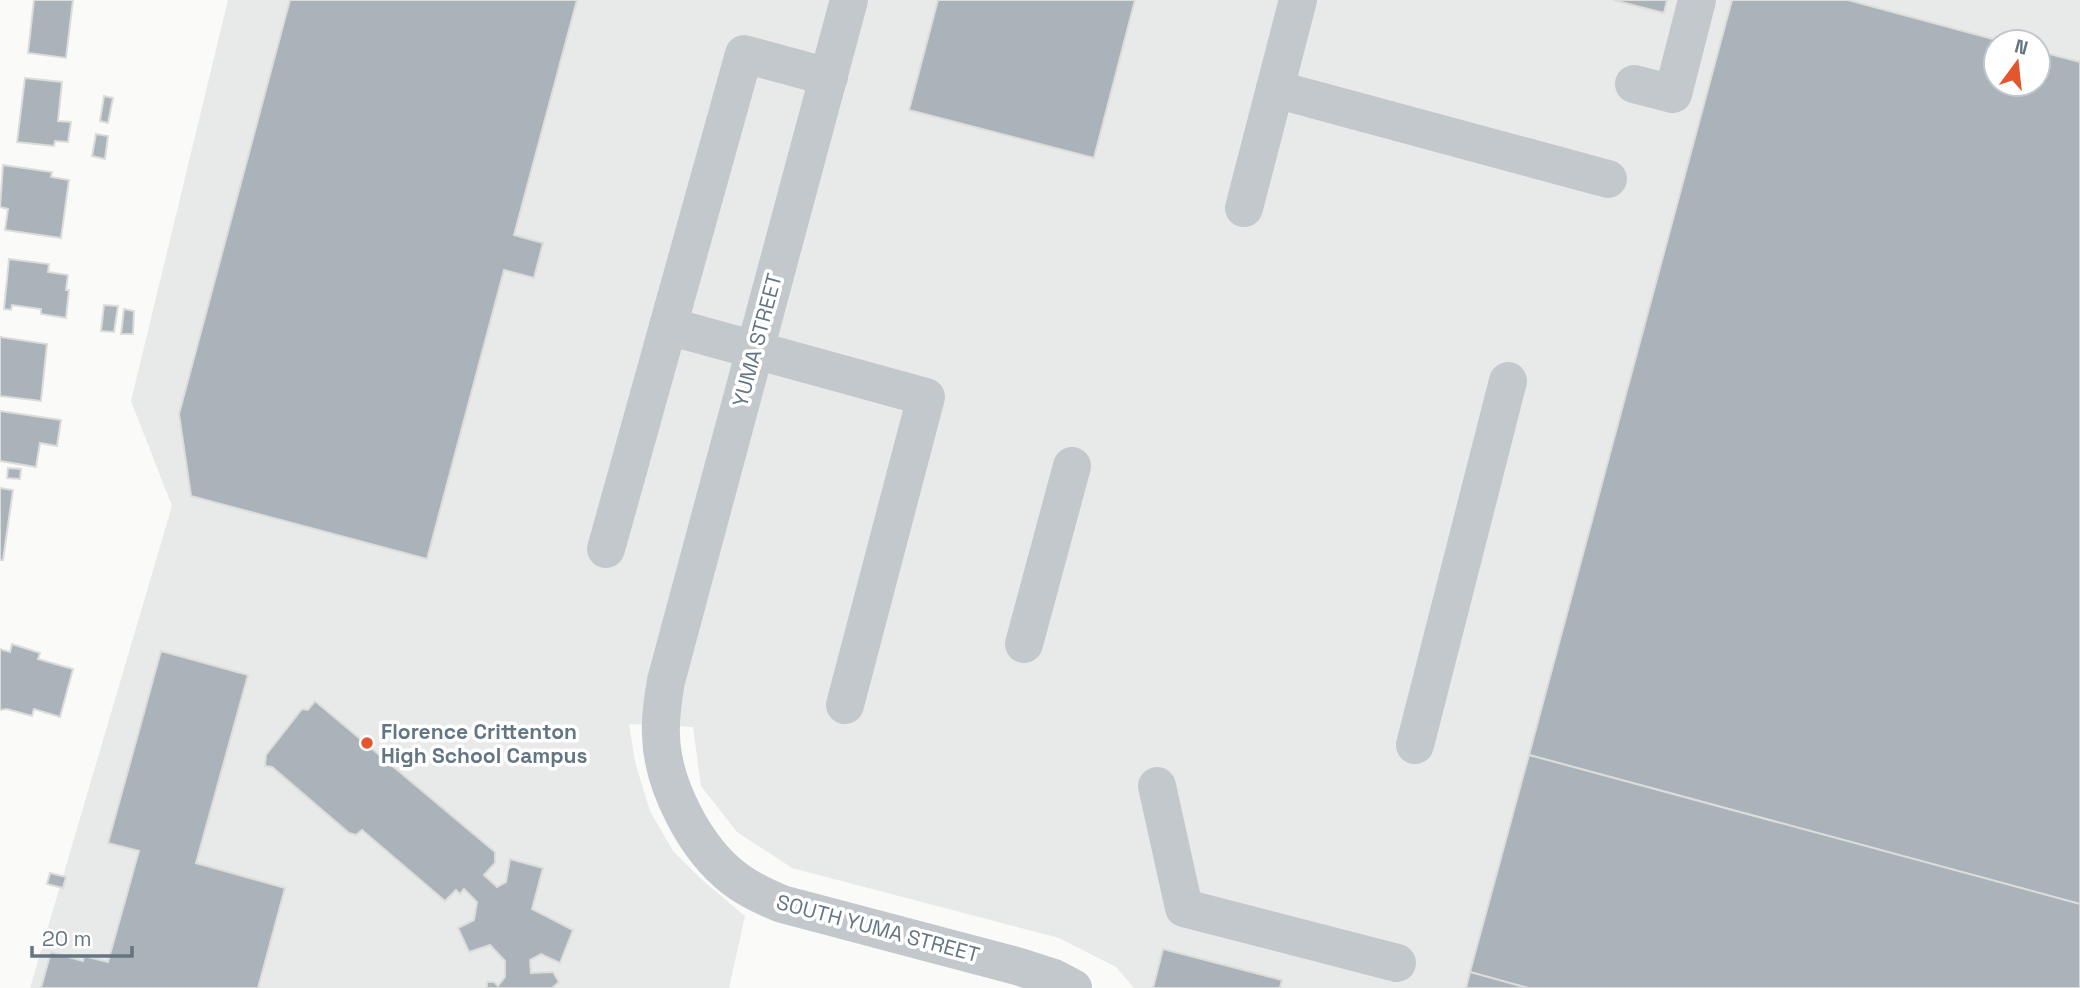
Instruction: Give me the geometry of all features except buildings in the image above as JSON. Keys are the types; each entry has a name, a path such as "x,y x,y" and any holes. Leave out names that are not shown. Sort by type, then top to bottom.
{"street":[{"name":"YUMA STREET","path":"666,681 849,0"},
{"path":"1244,208 1298,0"},
{"path":"1634,84 1673,94 1697,0"},
{"path":"606,550 744,54 829,76"},
{"path":"1275,89 1608,179"},
{"path":"668,326 926,397 845,705"},
{"path":"1415,746 1508,381"},
{"path":"1024,644 1072,466"},
{"name":"SOUTH YUMA STREET","path":"666,681 661,737 666,767 678,802 696,836 715,861 734,878 755,892 782,904 1020,967 1054,978 1073,988"},
{"path":"1157,786 1184,908 1397,963"}],"shaded area":[{"path":"228,0 2080,0 2080,988 1134,988 1116,967 1059,938 792,868 737,832 701,786 693,727 629,724 635,762 650,811 673,851 745,916 729,988 30,988 172,506 131,401"}],"place":[{"name":"Florence Crittenton High School Campus","path":"367,743"}]}
